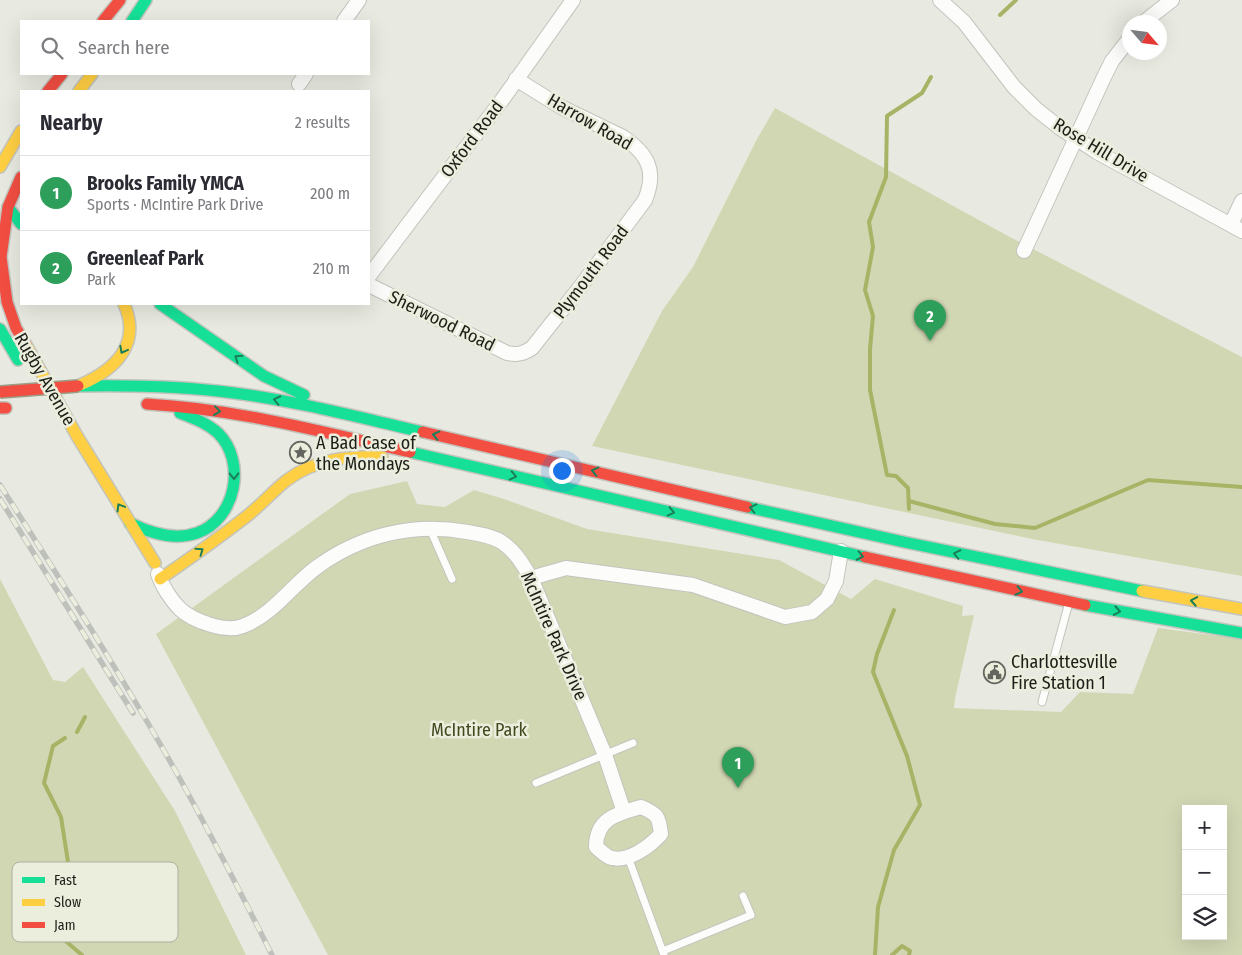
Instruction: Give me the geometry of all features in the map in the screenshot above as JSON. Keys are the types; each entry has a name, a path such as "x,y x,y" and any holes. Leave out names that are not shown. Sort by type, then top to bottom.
{"main road":[{"path":"104,20 120,0"},
{"path":"133,20 146,0"},
{"path":"49,90 61,75"},
{"path":"80,90 91,75"},
{"path":"0,167 20,133"},
{"name":"Rugby Avenue","path":"20,180 10,205 2,248 2,272 7,302 16,328 72,428 155,564"},
{"path":"10,205 20,223"},
{"path":"78,386 101,375 116,362 125,349 130,335 130,320 124,305"},
{"path":"161,305 264,376 343,414"},
{"name":"Rugby Avenue","path":"0,329 42,402 72,404"},
{"path":"0,392 78,386 163,386 257,396 916,545 1072,590 1242,632"},
{"path":"138,403 226,412 276,421 841,551 1072,590 1242,609"},
{"path":"153,404 208,425 218,433 227,446 234,466 234,485 224,512 216,521 176,549"},
{"path":"0,408 16,407"},
{"path":"160,579 253,512 286,481 304,469 320,462 342,457 364,456 431,462 489,471"},
{"path":"130,523 149,532 165,536 179,537 192,535 205,529"}],"street":[{"path":"345,20 360,0"},
{"name":"Oxford Road","path":"370,275 573,0"},
{"name":"Rose Hill Drive","path":"940,0 964,22 1014,87 1036,108 1075,139 1236,227"},
{"path":"1153,15 1172,0"},
{"path":"1024,251 1112,61 1122,48"},
{"name":"Harrow Road","path":"516,79 632,143 649,164 651,176"},
{"name":"Plymouth Road","path":"516,355 532,348 582,286 645,200 650,188 651,176"},
{"path":"1236,227 1242,201"},
{"name":"Sherwood Road","path":"370,285 507,353 516,355"},
{"name":"McIntire Park Drive","path":"155,564 160,579 180,609 190,617 218,627 240,627 268,613 316,568 342,551 381,535 430,528 478,534 502,541 516,553 531,578 605,755 624,812"},
{"path":"531,578 566,568 693,585 785,617 812,612 828,599 836,581 841,551"},
{"path":"641,807 654,812 660,821 661,834 652,844 628,857 610,858 596,847 596,837 600,827 608,819 624,812 641,807"}],"lane":[{"path":"430,528 452,579"},
{"path":"1042,702 1072,590"},
{"path":"536,783 633,743"},
{"path":"628,857 664,953 751,915 743,896"}],"green space":[{"path":"775,108 1008,236 1242,357 1242,576 1032,539 592,446 662,311 693,267 757,139"},
{"name":"McIntire Park","path":"407,481 417,504 445,507 474,490 587,529 779,560 851,599 875,579 963,606 962,616 974,615 954,708 1061,712 1080,692 1133,694 1158,628 1242,639 1242,955 328,955 156,634 350,494"},
{"path":"0,579 53,680 65,682 83,667 175,811 246,955 0,955"}],"waterway":[{"path":"1000,15 1016,0"},
{"path":"909,509 908,488 896,476 887,475 870,390 870,349 873,316 865,290 873,247 869,222 886,177 887,116 922,93 931,77"},
{"path":"909,501 995,524 1035,528 1148,480 1242,487"},
{"path":"875,955 878,907 894,850 920,805 907,756 873,672 877,654 894,610"},
{"path":"77,732 85,717"},
{"path":"65,738 53,746 44,783 61,817 68,862"},
{"path":"67,942 82,955"},
{"path":"892,955 902,946 910,951 909,955"}],"railway":[{"path":"0,485 89,626 175,770 237,885 272,955"},
{"path":"0,499 133,713"}],"traffic: fast":[{"path":"133,20 146,0"},
{"path":"8,207 20,223"},
{"path":"161,305 264,376 304,395"},
{"path":"0,329 18,360"},
{"path":"78,386 156,386 258,396 423,432"},
{"path":"130,523 162,535 188,535 197,533 210,526 221,516 228,503 233,489 234,474 232,459 227,445 218,433 209,426 180,413"},
{"path":"410,452 865,557"},
{"path":"747,507 904,542 1142,591"},
{"path":"1085,605 1242,633"}],"traffic: slow":[{"path":"80,90 91,75"},
{"path":"0,167 20,133"},
{"path":"80,385 104,372 122,354 130,331 129,318 124,305"},
{"path":"26,345 77,436 155,563"},
{"path":"160,579 252,512 282,484 298,473 309,467 332,460 382,457"},
{"path":"1142,591 1242,609"}],"traffic: jam":[{"path":"104,20 120,0"},
{"path":"49,90 61,75"},
{"path":"20,179 8,207 1,257 7,302 16,328 26,345"},
{"path":"0,392 78,386"},
{"path":"147,404 247,416 410,452"},
{"path":"0,408 6,408"},
{"path":"423,432 747,507"},
{"path":"865,557 1085,605"}],"place":[{"name":"Greenleaf Park","path":"930,341"},
{"name":"A Bad Case of the Mondays","path":"300,453"},
{"name":"Charlottesville Fire Station 1","path":"995,672"},
{"name":"Brooks Family YMCA","path":"738,788"}]}
